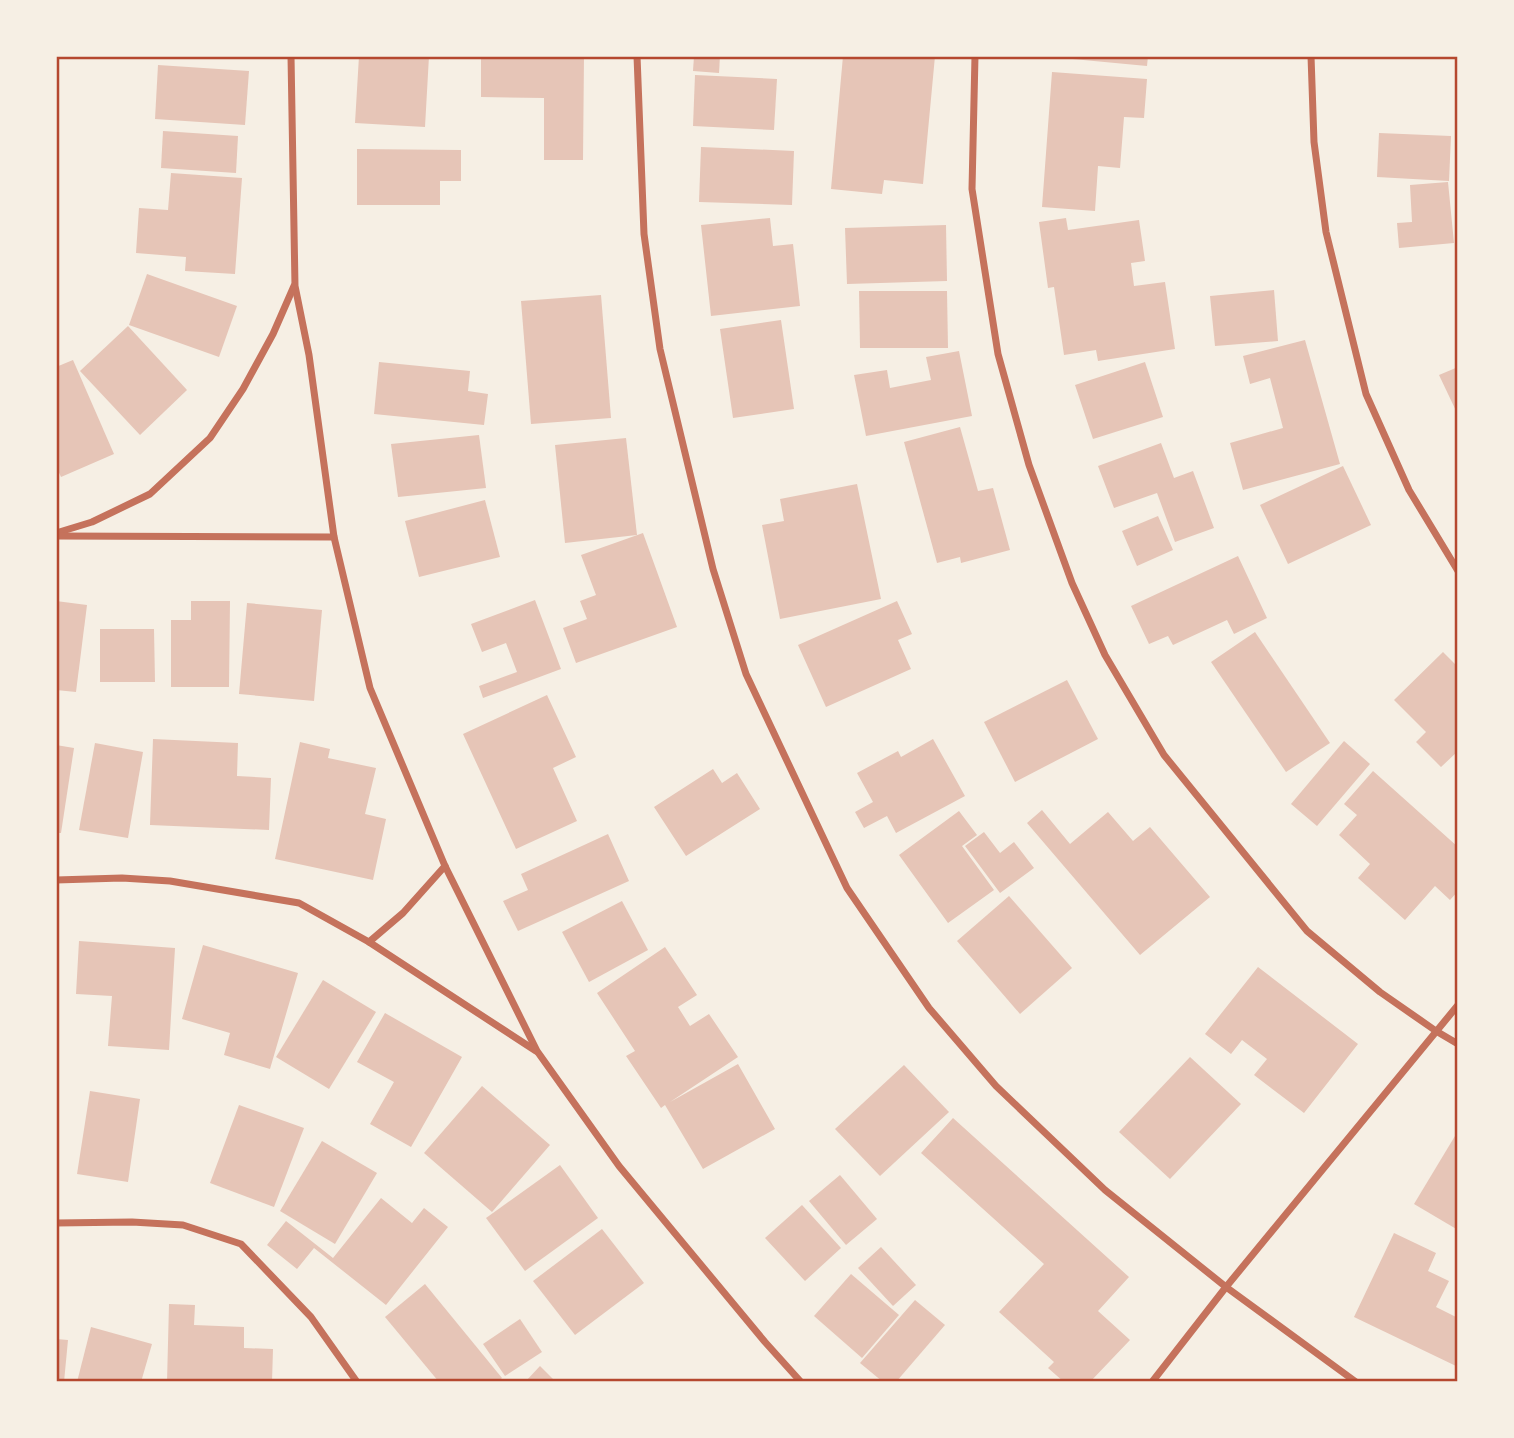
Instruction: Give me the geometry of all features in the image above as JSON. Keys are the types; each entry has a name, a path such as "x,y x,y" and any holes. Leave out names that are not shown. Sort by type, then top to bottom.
{"street":[{"path":"291,56 295,286 309,355 334,537 370,688 445,866 537,1051 620,1166 801,1382"},
{"path":"637,56 644,234 660,349 713,569 746,674 846,888 929,1008 996,1086 1105,1190 1226,1287 1356,1382"},
{"path":"975,56 972,189 998,354 1029,465 1072,583 1105,655 1164,755 1307,931 1380,992 1458,1044"},
{"path":"1311,56 1314,142 1326,232 1366,394 1409,490 1458,570"},
{"path":"56,534 92,522 150,494 210,438 243,389 295,286"},
{"path":"56,534 334,537"},
{"path":"369,942 403,913 445,866"},
{"path":"56,880 122,878 170,881 299,903 369,942 537,1051"},
{"path":"1152,1382 1226,1287 1458,1005"},
{"path":"56,1223 132,1222 183,1225 241,1244 311,1317 356,1382"}],"building":[{"path":"359,56 429,56 425,127 355,123"},
{"path":"481,56 584,56 583,160 544,160 544,98 481,97"},
{"path":"694,56 720,56 719,73 693,71"},
{"path":"843,56 935,56 923,184 884,180 882,194 831,189"},
{"path":"1062,56 1148,56 1147,66"},
{"path":"158,65 249,71 245,125 155,119"},
{"path":"1052,72 1147,79 1144,118 1124,117 1120,168 1098,166 1095,211 1042,207"},
{"path":"695,75 777,79 774,130 693,126"},
{"path":"163,131 238,136 236,173 161,168"},
{"path":"1379,133 1451,136 1449,181 1377,177"},
{"path":"701,147 794,151 792,205 699,202"},
{"path":"357,149 461,150 461,181 440,181 440,205 357,205"},
{"path":"171,173 242,178 235,274 185,271 186,257 136,253 139,208 168,210"},
{"path":"1448,182 1454,243 1399,248 1397,223 1412,222 1410,185"},
{"path":"770,218 773,246 793,244 800,306 711,316 701,225"},
{"path":"1066,218 1068,230 1139,220 1145,261 1131,263 1134,286 1165,282 1175,349 1098,361 1096,350 1064,355 1054,287 1048,288 1039,222"},
{"path":"946,225 947,281 847,284 845,228"},
{"path":"147,274 237,306 219,357 129,325"},
{"path":"1274,290 1278,341 1215,346 1210,296"},
{"path":"859,291 947,291 948,348 860,348"},
{"path":"601,295 611,418 531,424 521,301"},
{"path":"781,320 794,409 733,418 720,329"},
{"path":"128,326 187,390 140,435 80,371"},
{"path":"1305,340 1340,464 1243,490 1230,443 1283,428 1270,378 1250,384 1243,356"},
{"path":"959,351 972,416 866,436 854,375 887,370 890,388 931,380 926,357"},
{"path":"73,360 114,454 61,477 56,466 56,367"},
{"path":"379,362 470,371 468,391 488,394 484,425 374,414"},
{"path":"1145,362 1163,417 1093,439 1075,385"},
{"path":"1458,367 1458,415 1439,375"},
{"path":"960,427 978,491 993,488 1010,550 961,563 960,557 937,563 904,442"},
{"path":"479,435 486,488 398,497 391,444"},
{"path":"626,438 637,535 565,543 555,445"},
{"path":"1161,443 1174,478 1193,471 1214,528 1175,542 1157,493 1114,508 1098,466"},
{"path":"1343,466 1371,525 1288,564 1260,505"},
{"path":"857,484 881,599 780,619 762,525 784,521 780,499"},
{"path":"485,500 500,557 419,577 405,521"},
{"path":"1158,516 1173,550 1137,566 1122,531"},
{"path":"643,533 677,627 576,663 563,628 587,619 580,601 596,595 581,555"},
{"path":"1238,556 1267,618 1234,634 1227,620 1173,645 1168,636 1149,644 1131,606"},
{"path":"535,600 561,669 483,698 479,686 517,672 506,643 482,652 471,624"},
{"path":"56,601 87,605 76,692 56,690"},
{"path":"191,601 230,601 229,687 171,687 171,620 191,620"},
{"path":"897,601 912,634 898,640 911,669 826,707 798,645"},
{"path":"247,603 322,610 314,701 239,694"},
{"path":"100,629 154,629 155,682 100,682"},
{"path":"1255,632 1330,743 1286,772 1211,662"},
{"path":"1443,652 1458,667 1458,751 1441,767 1416,742 1426,732 1394,700"},
{"path":"1067,680 1098,739 1015,782 984,722"},
{"path":"547,695 576,757 553,768 577,821 516,849 463,734"},
{"path":"153,739 238,743 237,776 271,778 269,830 150,825"},
{"path":"933,739 965,796 896,833 887,816 864,828 855,812 873,802 857,773 898,751 901,757"},
{"path":"1344,741 1370,764 1317,826 1291,804"},
{"path":"300,742 330,749 328,758 376,768 365,814 386,819 373,880 275,859"},
{"path":"95,743 143,752 128,838 79,830"},
{"path":"56,745 74,748 61,833 56,833"},
{"path":"713,769 722,783 737,773 760,809 686,856 654,807"},
{"path":"1373,771 1458,847 1458,891 1450,900 1435,886 1405,920 1358,878 1370,864 1339,835 1357,815 1344,804"},
{"path":"1042,810 1070,844 1108,812 1133,841 1150,827 1210,897 1140,955 1027,823"},
{"path":"959,811 977,835 962,846 994,890 948,923 899,855"},
{"path":"984,832 1000,853 1014,842 1034,868 1000,893 965,846"},
{"path":"608,834 629,881 518,931 503,901 528,890 521,874"},
{"path":"1009,896 1072,968 1020,1014 957,941"},
{"path":"622,901 648,950 589,982 562,932"},
{"path":"79,941 175,948 169,1050 108,1046 112,996 76,994"},
{"path":"203,945 298,973 270,1069 224,1055 230,1033 182,1019"},
{"path":"665,947 697,995 678,1007 690,1026 709,1014 738,1057 670,1102 738,1064 775,1129 703,1169 665,1105 661,1108 626,1056 635,1051 597,993"},
{"path":"1258,967 1358,1044 1304,1113 1254,1075 1267,1059 1242,1040 1231,1054 1205,1034"},
{"path":"323,980 376,1012 329,1089 276,1057"},
{"path":"385,1013 462,1057 411,1147 370,1124 394,1082 357,1062"},
{"path":"1190,1057 1241,1104 1170,1179 1119,1132"},
{"path":"904,1065 949,1112 880,1176 835,1129"},
{"path":"482,1086 550,1145 492,1212 424,1153"},
{"path":"90,1091 140,1099 128,1182 77,1174"},
{"path":"239,1105 304,1128 274,1207 210,1183"},
{"path":"953,1118 1129,1277 1098,1311 1130,1340 1090,1382 1064,1382 1048,1368 1054,1362 999,1312 1044,1264 921,1153"},
{"path":"1458,1131 1458,1230 1414,1204"},
{"path":"322,1141 377,1173 335,1244 280,1211"},
{"path":"560,1165 598,1218 525,1271 486,1218"},
{"path":"840,1175 877,1219 846,1245 809,1201"},
{"path":"381,1198 412,1223 424,1208 448,1227 386,1305 314,1248 297,1269 267,1245 286,1221 333,1258"},
{"path":"802,1205 841,1248 805,1281 765,1238"},
{"path":"602,1229 644,1283 575,1335 533,1281"},
{"path":"1394,1233 1436,1253 1428,1271 1449,1281 1436,1307 1458,1318 1456,1366 1354,1317"},
{"path":"881,1247 916,1285 893,1306 858,1268"},
{"path":"851,1274 899,1315 862,1358 814,1316"},
{"path":"425,1284 502,1378 498,1382 439,1382 385,1317"},
{"path":"915,1300 945,1325 896,1382 883,1382 860,1363"},
{"path":"169,1304 195,1305 194,1325 244,1327 244,1348 273,1349 272,1382 167,1382"},
{"path":"520,1319 542,1352 505,1376 483,1344"},
{"path":"91,1327 152,1344 141,1382 77,1382"},
{"path":"56,1339 68,1340 64,1382 56,1382"},
{"path":"540,1366 556,1382 525,1382"}]}
